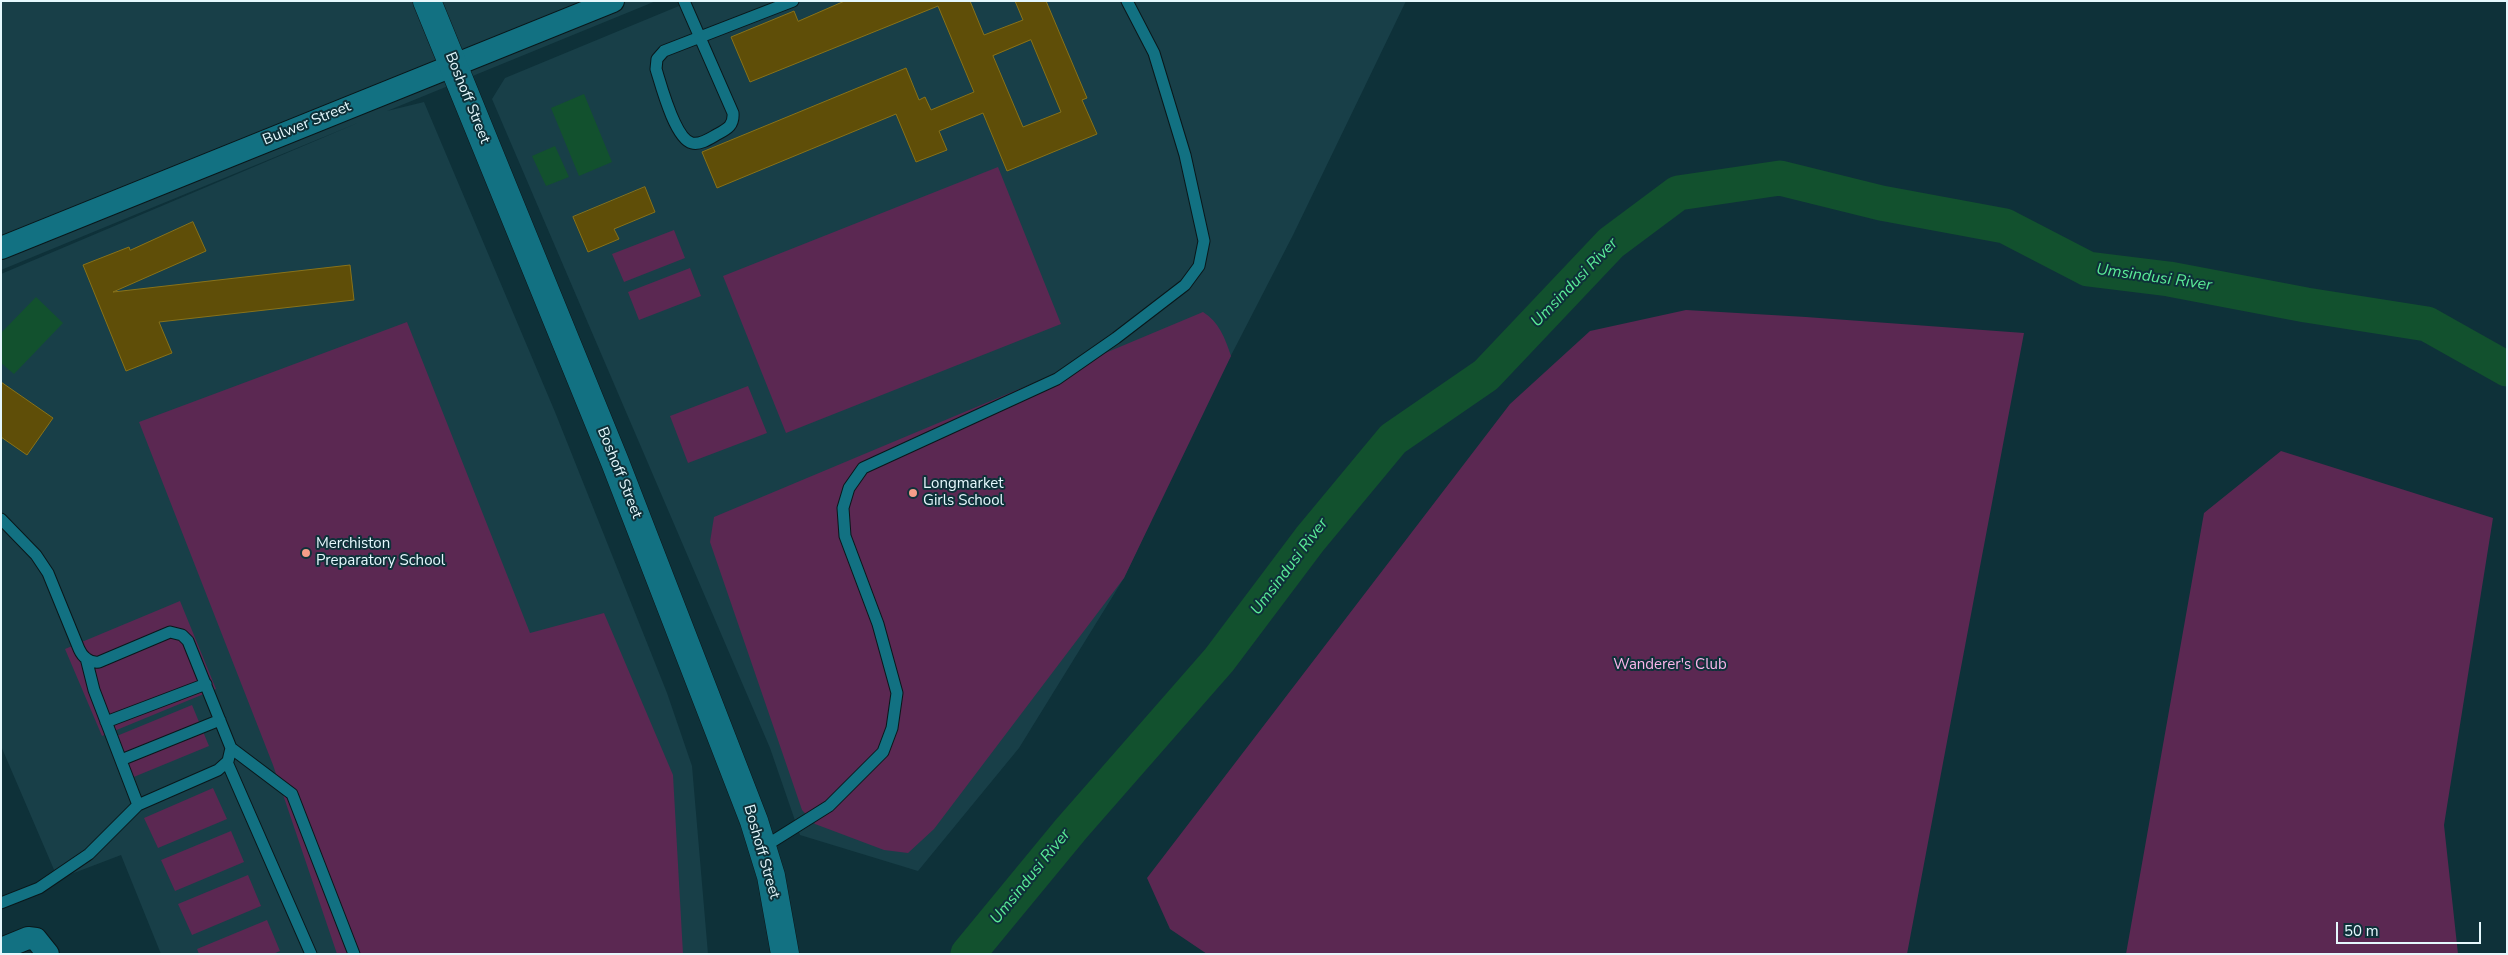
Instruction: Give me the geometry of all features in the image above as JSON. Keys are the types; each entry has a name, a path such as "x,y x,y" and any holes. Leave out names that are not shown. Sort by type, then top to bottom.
{"main road":[{"name":"Boshoff Street","path":"427,1 616,462 762,848 770,876 785,954"}],"street":[{"name":"Bulwer Street","path":"1,248 613,1"},
{"path":"1,949 28,938 36,939 48,954"}],"lane":[{"path":"684,1 701,38 733,113 733,121 729,129 698,144 689,143 679,134 656,69 657,58 664,51 701,38 793,1"},
{"path":"762,848 830,806 883,752 892,728 897,693 878,624 845,536 843,508 849,488 864,468 1057,379 1116,338 1185,285 1199,266 1204,241 1185,156 1154,53 1127,1"},
{"path":"1,519 36,555 48,573 79,649 86,658 106,722 138,805"},
{"path":"86,658 99,662 164,634 175,632 188,640 231,748 292,794 354,954"},
{"path":"106,722 206,684"},
{"path":"121,760 220,720"},
{"path":"1,903 39,888 89,854 138,805 218,770 227,762 231,748"},
{"path":"227,762 311,954"}],"shaded area":[{"name":"Merchiston Preparatory School","path":"1,1 656,1 387,111 424,102 555,412 667,693 692,766 708,954 161,954 121,855 58,879 1,746 1,274 360,122 1,270"},
{"name":"Longmarket Girls School","path":"691,1 1406,1 1293,235 1204,408 1124,578 1019,748 918,871 800,835 770,748 492,99 505,78"},
{"path":"584,94 612,162 579,176 551,108"},
{"path":"555,146 569,177 546,186 532,156"},
{"path":"36,297 63,323 14,374 1,363 1,333"}],"green space":[{"path":"998,167 1061,324 786,433 723,276"},
{"path":"674,230 685,258 624,282 612,254"},
{"path":"690,268 701,296 639,320 628,292"},
{"name":"Wanderer's Club","path":"1686,310 2024,333 1907,954 1207,954 1170,929 1147,878 1510,404 1590,331"},
{"path":"1203,312 1209,316 1224,337 1231,356 1124,578 934,829 908,853 884,850 815,824 802,810 710,542 714,517"},
{"path":"407,322 530,633 604,613 673,775 683,954 337,954 273,765 139,422"},
{"path":"748,386 767,433 688,463 670,416"},
{"path":"2281,451 2493,518 2444,825 2458,954 2126,954 2204,513"},
{"path":"180,601 216,689 102,736 65,649"},
{"path":"192,705 209,746 124,781 107,740"},
{"path":"213,788 227,819 158,848 144,818"},
{"path":"231,831 244,862 175,891 161,860"},
{"path":"248,875 261,906 192,935 178,904"},
{"path":"267,920 280,951 273,954 199,954 197,949"}],"building":[{"path":"845,1 970,1 984,35 1023,20 1015,1 1046,1 1087,98 1082,100 1097,134 1007,171 983,113 939,131 947,150 916,162 896,114 717,188 702,152 906,68 919,100 925,97 931,110 974,92 938,6 750,82 731,37 794,11 798,21","holes":["1031,40 1061,112 1023,127 993,56"]},
{"path":"645,187 655,212 614,229 619,239 588,252 573,217"},
{"path":"193,222 206,251 113,292 350,265 354,300 159,322 172,353 126,371 83,265 129,247 130,250"},
{"path":"1,382 53,418 27,455 1,437"}],"waterway":[{"name":"Umsindusi River","path":"968,954 1071,829 1219,660 1310,539 1393,439 1486,375 1611,243 1678,193 1780,178 1881,203 2005,226 2088,269 2169,279 2306,305 2427,324 2507,369"}],"place":[{"name":"Longmarket Girls School","path":"913,493"},
{"name":"Merchiston Preparatory School","path":"306,553"}]}
